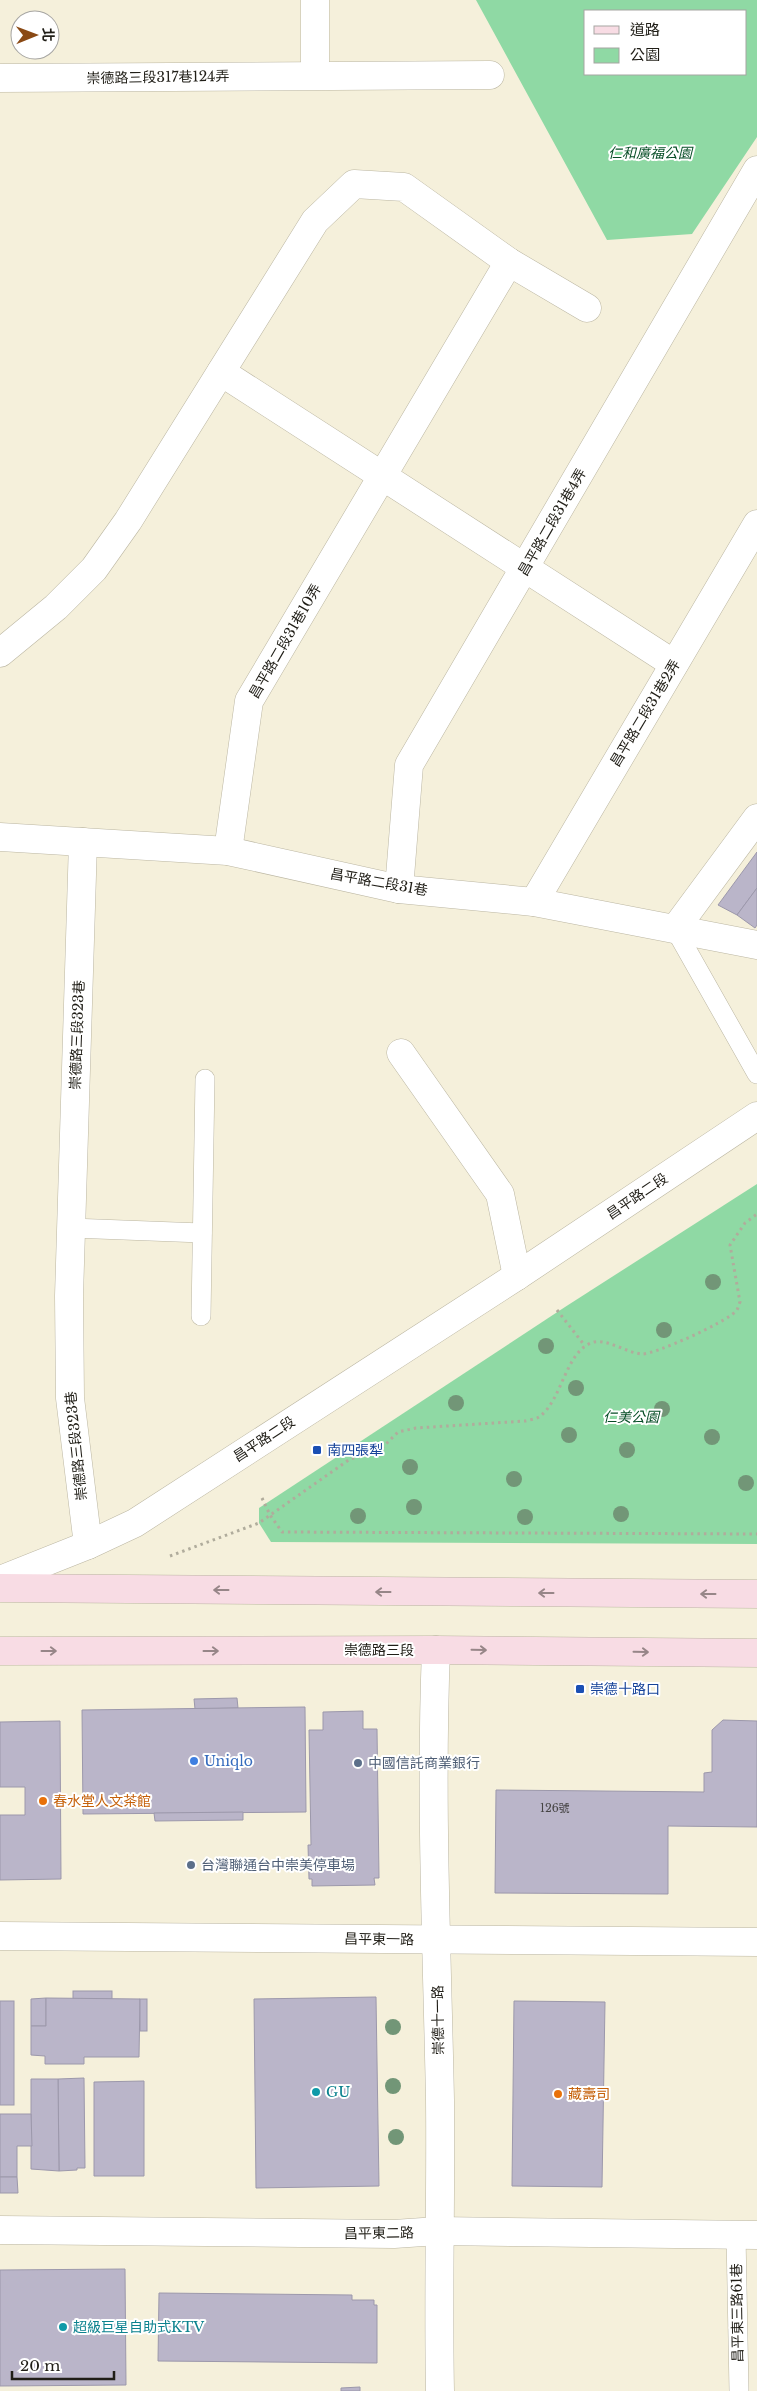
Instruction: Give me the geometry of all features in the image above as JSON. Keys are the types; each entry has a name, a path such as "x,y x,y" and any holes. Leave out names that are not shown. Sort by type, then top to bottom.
{"main road":[{"path":"0,1588 757,1594"},
{"name":"崇德路三段","path":"0,1651 436,1650 757,1654"}],"street":[{"path":"314,0 315,75"},
{"name":"崇德路三段317巷124弄","path":"0,78 490,75"},
{"name":"昌平路二段31巷4弄","path":"399,889 410,765 757,170"},
{"path":"0,653 56,607 94,569 128,521 316,221 354,184 404,187 509,262 588,308"},
{"name":"昌平路二段31巷10弄","path":"228,851 249,701 509,262"},
{"path":"221,372 674,664"},
{"name":"昌平路二段31巷2弄","path":"534,902 757,524"},
{"path":"675,929 757,818"},
{"name":"昌平路二段31巷","path":"0,837 228,851 399,889 534,902 757,945"},
{"name":"崇德路三段323巷","path":"82,842 71,1228 70,1398 88,1544"},
{"path":"402,1053 500,1194 517,1276"},
{"name":"昌平路二段","path":"0,1580 135,1523 517,1276 757,1116"},
{"name":"崇德十一路","path":"436,1650 436,1940 441,2179 438,2231 440,2391"},
{"name":"昌平東一路","path":"0,1936 757,1942"},
{"name":"昌平東二路","path":"0,2230 394,2234 438,2231 747,2235"}],"lane":[{"path":"675,929 757,1074"},
{"path":"201,1316 205,1079"},
{"path":"71,1228 202,1232"},
{"name":"昌平東三路61巷","path":"739,2391 747,2235"}],"path":[{"path":"164,1558 259,1523 350,1459 378,1452 398,1432 416,1428 525,1421 539,1418 554,1398 575,1358 585,1346 596,1342 630,1352 645,1354 719,1323 736,1311 740,1302 730,1245 745,1222 757,1214"},
{"path":"557,1310 585,1346"},
{"path":"262,1498 270,1515 282,1532 757,1534"}],"green space":[{"name":"仁和廣福公園","path":"476,0 757,0 757,137 692,234 607,240"},
{"name":"仁美公園","path":"757,1184 757,1544 271,1542 259,1523 259,1508 565,1307"}],"building":[{"path":"757,852 757,888 737,915 718,905"},
{"path":"757,888 757,925 755,928 737,915"},
{"path":"237,1698 238,1708 195,1709 194,1699"},
{"name":"Uniqlo","path":"305,1707 306,1812 83,1814 82,1710"},
{"path":"363,1711 363,1729 377,1729 379,1878 374,1878 375,1885 312,1886 312,1879 309,1879 308,1845 311,1845 309,1730 323,1730 323,1712"},
{"path":"723,1720 757,1721 757,1827 668,1826 668,1894 495,1893 496,1790 704,1792 704,1773 712,1772 712,1730"},
{"name":"春水堂人文茶館","path":"60,1721 61,1879 0,1880 0,1815 25,1815 25,1787 0,1787 0,1722"},
{"path":"243,1812 243,1820 155,1821 154,1813"},
{"path":"73,1991 112,1991 112,1999 73,1999"},
{"name":"GU","path":"376,1997 379,2186 256,2188 254,1999"},
{"path":"46,1998 46,2026 31,2026 31,1999"},
{"path":"46,1998 140,1999 139,2057 84,2057 84,2064 45,2064 45,2056 31,2055 31,2026 46,2026"},
{"path":"140,1999 147,1999 147,2031 140,2031"},
{"path":"0,2001 14,2001 14,2105 0,2105"},
{"name":"藏壽司","path":"514,2001 605,2002 602,2187 512,2186"},
{"path":"84,2078 85,2168 59,2171 58,2079"},
{"path":"31,2079 58,2079 59,2171 31,2169"},
{"path":"144,2081 144,2176 94,2176 94,2082"},
{"path":"0,2114 31,2114 32,2146 17,2146 17,2177 0,2177"},
{"path":"0,2177 17,2177 18,2193 0,2193"},
{"name":"超級巨星自助式KTV","path":"125,2269 126,2385 0,2386 0,2270"},
{"path":"159,2293 352,2295 352,2300 374,2300 374,2305 377,2305 377,2363 158,2361"},
{"path":"360,2387 360,2391 341,2391 341,2388"}],"place":[{"name":"南四張犁","path":"317,1450"},
{"name":"崇德十路口","path":"580,1689"},
{"name":"Uniqlo","path":"194,1761"},
{"name":"中國信託商業銀行","path":"358,1763"},
{"name":"春水堂人文茶館","path":"43,1801"},
{"name":"台灣聯通台中崇美停車場","path":"191,1865"},
{"name":"GU","path":"316,2092"},
{"name":"藏壽司","path":"558,2094"},
{"name":"超級巨星自助式KTV","path":"63,2327"}]}
